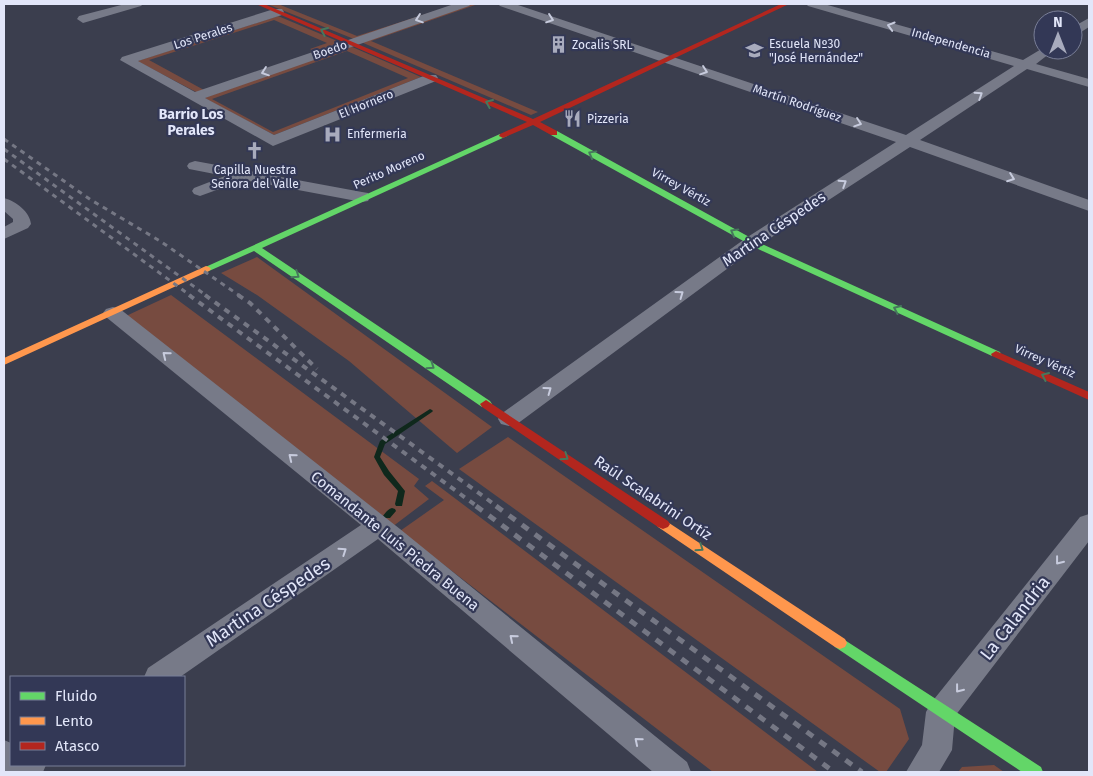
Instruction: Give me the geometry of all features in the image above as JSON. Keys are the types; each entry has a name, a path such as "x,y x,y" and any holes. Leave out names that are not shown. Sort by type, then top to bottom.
{"street":[{"path":"83,19 137,4"},
{"name":"Virrey Vértiz","path":"259,4 534,122 752,242 1089,396"},
{"name":"Boedo","path":"194,96 465,4"},
{"name":"Martín Rodríguez","path":"504,4 907,140 1089,206"},
{"name":"Perito Moreno","path":"4,362 256,248 362,197 534,122 786,4"},
{"name":"Independencia","path":"812,4 1089,83"},
{"name":"Los Perales","path":"194,96 128,60 278,12"},
{"name":"Martina Céspedes","path":"509,419 752,242 1033,60"},
{"name":"El Hornero","path":"194,96 273,141 431,78"},
{"path":"195,166 362,197"},
{"path":"200,191 243,174"},
{"path":"4,204 22,217 22,224 4,234"},
{"name":"Raúl Scalabrini Ortíz","path":"256,248 941,712 1035,772"},
{"name":"Comandante Luis Piedra Buena","path":"113,313 378,526 676,772"},
{"name":"La Calandria","path":"941,712 1089,523"},
{"name":"Martina Céspedes","path":"159,676 378,526"},
{"path":"922,772 937,750 941,712"}],"shaded area":[{"path":"267,4 278,4 357,36 457,4 354,39"},
{"path":"471,4 478,4 371,41 538,112 531,115 361,42"},
{"path":"278,16 342,43 198,93 137,61","holes":["274,20 327,43 310,49 315,52 204,90 149,60"]},
{"path":"350,46 421,77 274,135 204,98","holes":["347,51 408,78 273,132 212,99"]},
{"path":"257,257 492,427 457,453 349,361 257,295 221,273"},
{"path":"171,295 419,479 414,486 429,499 392,527 126,316"},
{"path":"508,437 900,709 909,739 886,772 880,772 459,469"},
{"path":"432,481 818,772 713,772 400,531 444,500 425,486"},
{"path":"994,765 1004,772 958,772 962,767"}],"waterway":[{"path":"399,504 402,491 386,473 377,457 382,443 430,411"},
{"path":"387,516 392,511"}],"railway":[{"path":"4,139 91,200 160,241 240,296"},
{"path":"4,149 207,296"},
{"path":"4,159 191,296"},
{"path":"189,295 478,507"},
{"path":"205,295 498,507"},
{"path":"238,295 250,303 317,369"},
{"path":"476,506 834,772"},
{"path":"496,506 862,772"}],"traffic: fast":[{"path":"554,133 759,246 996,354"},
{"path":"206,269 503,136"},
{"path":"256,248 486,404"},
{"path":"840,643 1035,772"}],"traffic: slow":[{"path":"4,362 206,269"},
{"path":"663,524 840,643"}],"traffic: jam":[{"path":"259,4 534,122 554,133"},
{"path":"503,136 786,4"},
{"path":"996,354 1089,396"},
{"path":"486,404 663,524"}],"place":[{"name":"Zocalis SRL","path":"558,45"},
{"name":"Escuela Nº30 \"José Hernández\"","path":"755,51"},
{"name":"Pizzeria","path":"573,119"},
{"name":"Enfermeria","path":"333,134"},
{"name":"Capilla Nuestra Señora del Valle","path":"255,151"}],"district":[{"name":"Barrio Los Perales","path":"191,122"}]}
